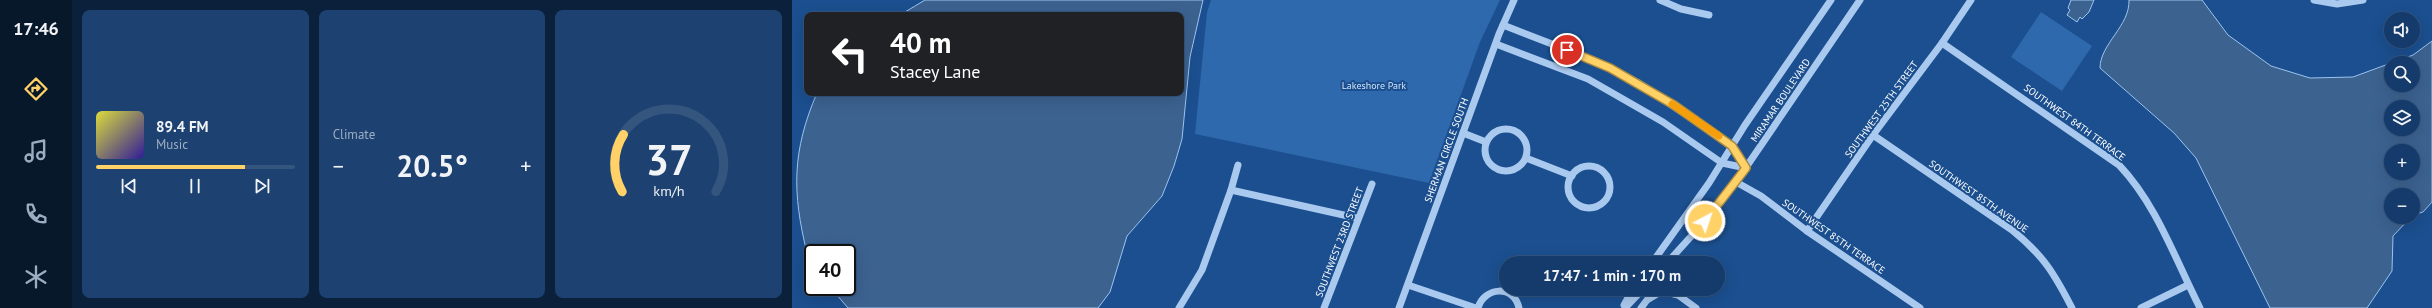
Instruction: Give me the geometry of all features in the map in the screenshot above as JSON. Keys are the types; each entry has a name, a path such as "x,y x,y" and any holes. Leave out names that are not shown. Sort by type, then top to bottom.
{"street":[{"name":"SHERMAN CIRCLE SOUTH","path":"1399,308 1463,132 1503,25 1514,0"},
{"path":"1660,0 1681,9 1708,15"},
{"name":"MIRAMAR BOULEVARD","path":"1657,256 1722,163 1831,0"},
{"name":"MIRAMAR BOULEVARD","path":"1673,256 1705,221 1736,182 1860,0"},
{"name":"SOUTHWEST 25TH STREET","path":"1807,231 1873,134 1942,43 1971,0"},
{"path":"2314,0 2337,4 2363,0"},
{"path":"1503,25 1596,61 1637,82 1732,146 1746,168"},
{"name":"SOUTHWEST 84TH TERRACE","path":"1942,43 2119,165 2138,185 2150,204 2200,308"},
{"path":"1496,44 1588,79 1627,100 1722,163 1746,168"},
{"path":"1503,128 1518,132 1526,143 1526,158 1518,168 1511,170 1498,170 1488,161 1485,155 1486,142 1496,131 1503,128"},
{"path":"1463,132 1486,142"},
{"name":"SOUTHWEST 85TH AVENUE","path":"1873,134 2012,230 2029,244 2046,261 2072,308"},
{"path":"1526,158 1572,176"},
{"path":"1179,308 1202,270 1231,190 1238,165"},
{"path":"1582,168 1597,168 1603,172 1610,184 1607,198 1597,207 1590,208 1578,205 1570,195 1568,189 1572,176 1582,168"},
{"name":"SOUTHWEST 85TH TERRACE","path":"1736,182 1761,196 1807,231 1920,308"},
{"name":"SOUTHWEST 23RD STREET","path":"1324,308 1357,218 1372,184"},
{"path":"1231,190 1357,218"},
{"path":"1408,285 1477,308 1484,296 1496,291 1509,294 1514,298 1519,308"},
{"path":"2141,308 2188,285"},
{"path":"1641,308 1647,300 1662,291 1678,295 1696,308"},
{"path":"1624,308 1630,296"},
{"path":"1624,308 1635,296"}],"green space":[{"name":"Lakeshore Park","path":"1211,0 1500,0 1480,42 1429,183 1195,134 1207,12"},
{"path":"2041,12 2092,46 2062,91 2011,57"}],"shaded area":[{"path":"925,0 1203,0 1190,57 1182,139 1174,166 1162,196 1127,236 1110,292 1098,308 848,308 838,296 856,296 856,244 805,244 799,210 797,172 799,153 803,134 816,96 1184,96 1184,12 905,12"},
{"path":"2071,0 2094,0 2089,12 2082,19 2080,17 2077,22 2067,15 2070,10 2068,8"},
{"path":"2129,0 2202,0 2228,35 2271,66 2310,78 2353,77 2384,66 2384,92 2420,92 2420,56 2410,56 2432,41 2432,202 2423,212 2420,213 2420,188 2384,188 2384,224 2404,224 2393,236 2392,271 2367,308 2270,308 2196,158 2174,133 2100,68 2101,59 2109,43 2125,18"}],"slow traffic":[{"path":"1672,104 1719,136"}],"route":[{"path":"1567,50 1596,61 1637,82 1674,105 1732,146 1746,168 1705,221"}]}
